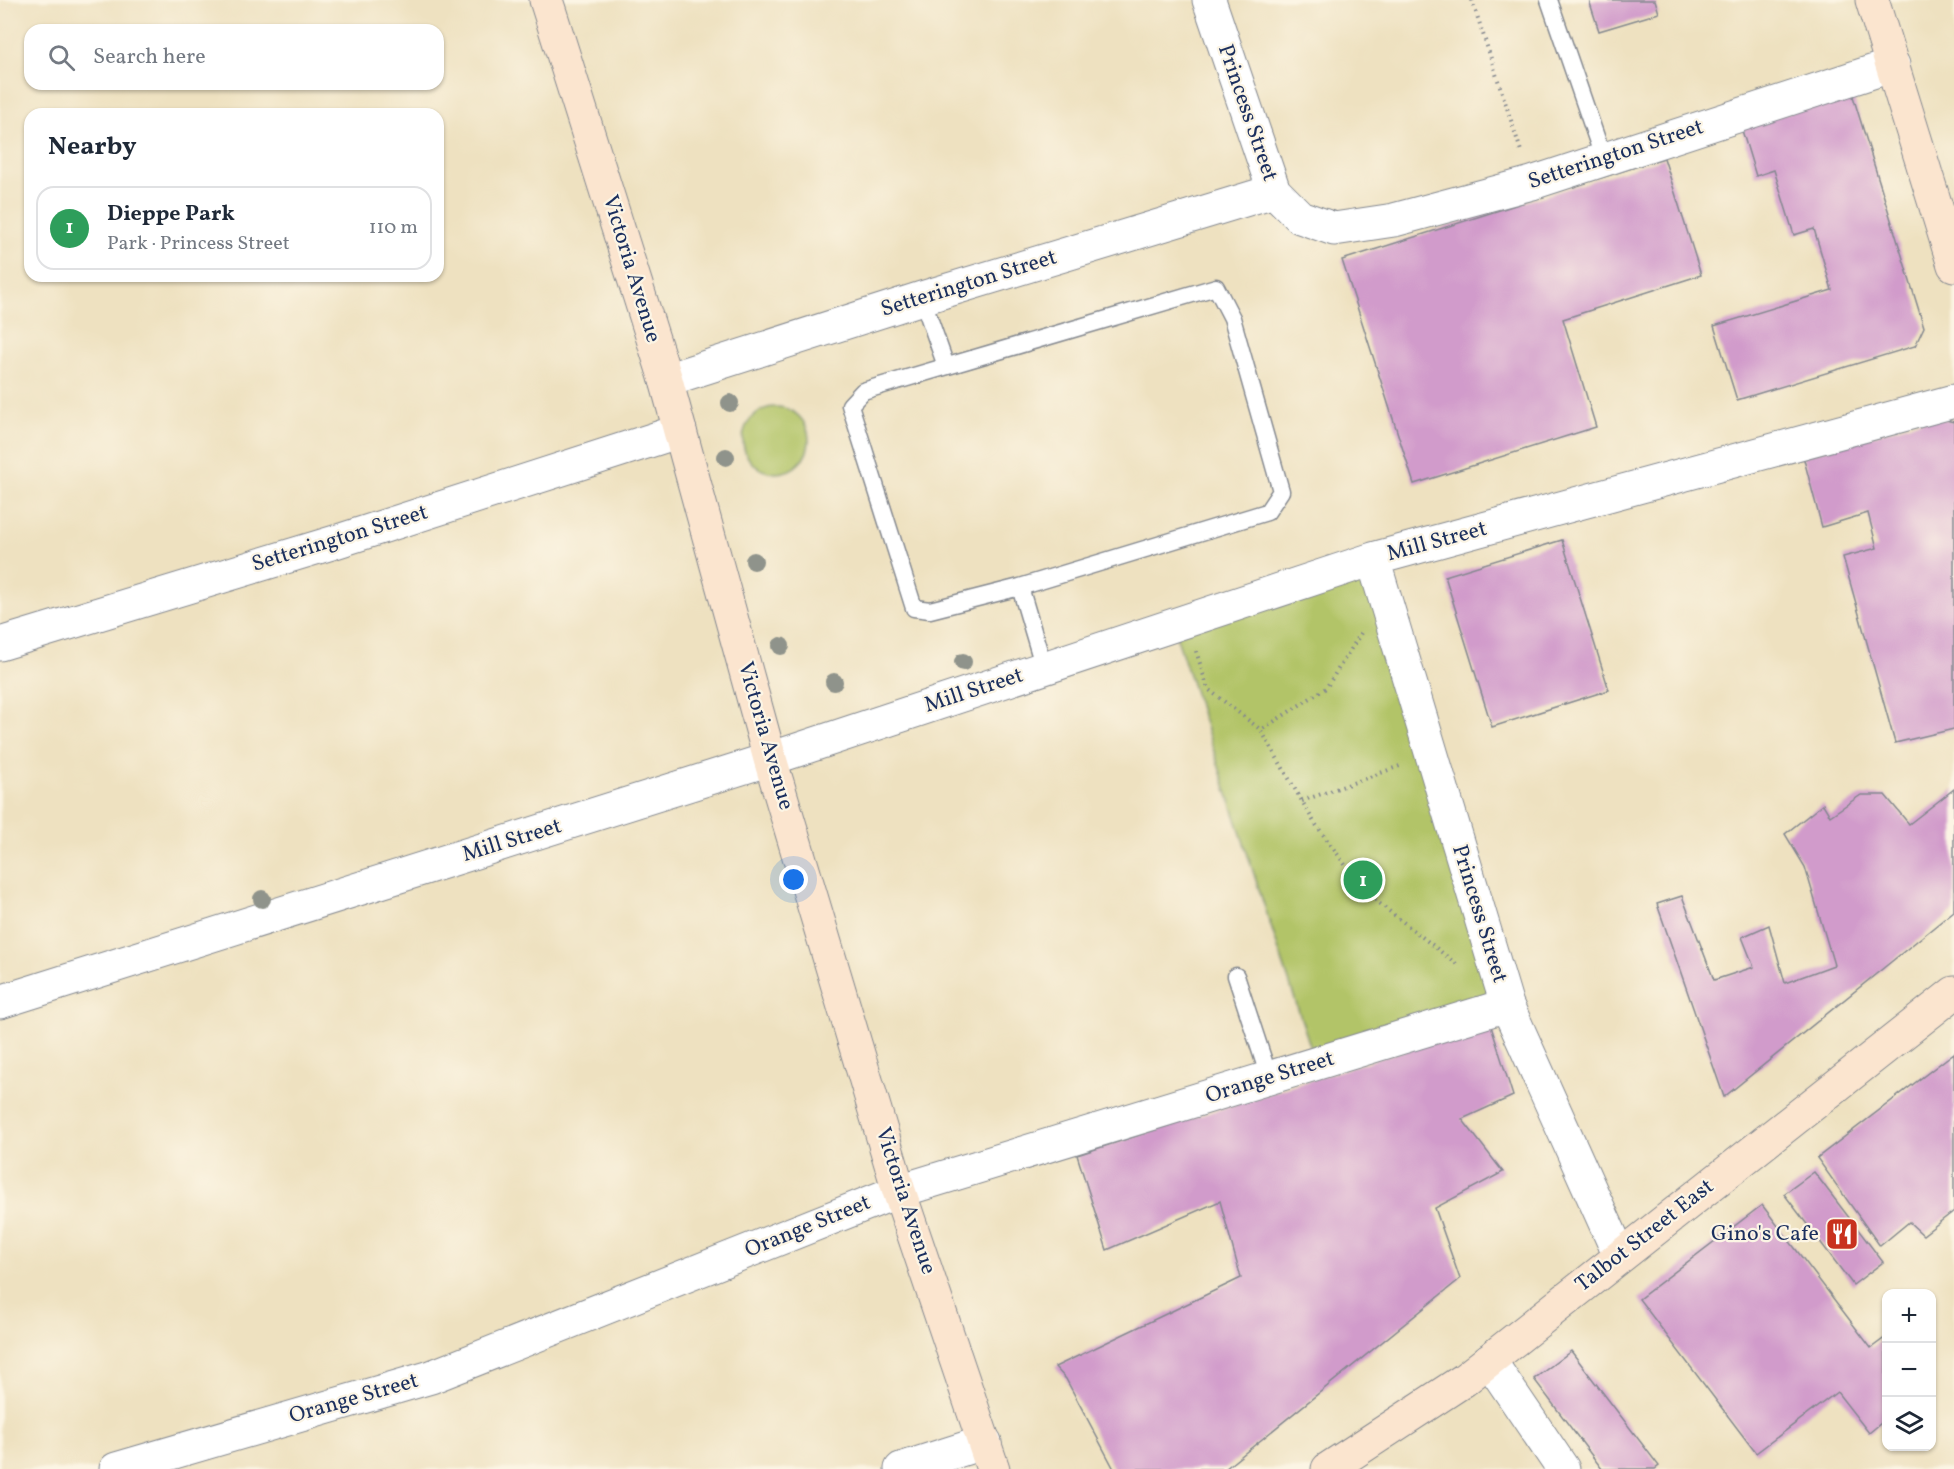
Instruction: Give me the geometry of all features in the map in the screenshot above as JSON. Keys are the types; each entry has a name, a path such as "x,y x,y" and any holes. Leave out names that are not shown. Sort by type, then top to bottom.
{"street":[{"name":"Victoria Avenue","path":"546,0 666,380 770,759 899,1191 989,1455"},
{"name":"Princess Street","path":"1209,0 1274,191 1300,217 1334,229"},
{"path":"1872,0 1954,265"},
{"name":"Setterington Street","path":"1334,229 1394,220 1532,183 1893,65"},
{"name":"Setterington Street","path":"666,380 922,298 1274,191"},
{"name":"Mill Street","path":"0,1002 770,759 1373,559 1954,400"},
{"name":"Setterington Street","path":"0,644 335,542 680,431"},
{"name":"Princess Street","path":"1373,559 1507,1005 1620,1256"},
{"name":"Talbot Street East","path":"1328,1469 1464,1380 1954,993"},
{"name":"Orange Street","path":"116,1469 431,1377 899,1191 1507,1005"},
{"path":"1490,1359 1563,1469"},
{"path":"901,1469 989,1455"}],"lane":[{"path":"1549,0 1604,160"},
{"path":"1216,287 1233,318 1281,491 1267,512 1020,587 930,610 914,608 850,405 863,391 1216,287"},
{"path":"922,298 946,366"},
{"path":"1020,587 1044,668"},
{"path":"1236,976 1269,1077"}],"path":[{"path":"1472,0 1532,183"},
{"path":"1261,730 1326,688 1384,597"},
{"path":"1186,621 1208,690 1261,730 1314,822 1365,892 1461,967"},
{"path":"1302,801 1432,755"}],"green space":[{"path":"782,407 800,416 807,427 809,440 807,453 800,464 789,471 770,473 752,464 745,453 743,434 752,416 763,409"},
{"path":"1373,559 1507,1005 1316,1064 1173,626"}],"building":[{"path":"1589,0 1655,0 1659,13 1599,31"},
{"path":"1852,93 1924,327 1915,346 1737,400 1714,326 1832,290 1814,229 1794,235 1774,170 1756,176 1741,127"},
{"path":"1664,158 1701,275 1563,319 1596,427 1414,484 1342,260"},
{"path":"1934,417 1954,422 1954,729 1895,743 1843,557 1877,548 1868,513 1822,527 1803,456"},
{"path":"1562,540 1609,690 1492,727 1445,576"},
{"path":"1954,789 1954,911 1724,1097 1657,904 1682,896 1714,980 1754,967 1742,937 1769,925 1785,983 1834,965 1805,867 1785,834 1823,804 1830,816 1861,795 1885,795 1909,824"},
{"path":"1490,1023 1513,1096 1462,1119 1503,1172 1435,1208 1460,1279 1225,1469 1114,1469 1066,1379 1055,1367 1241,1278 1220,1201 1107,1250 1077,1155"},
{"path":"1954,1053 1954,1211 1923,1235 1909,1222 1880,1246 1817,1158"},
{"path":"1814,1172 1883,1262 1853,1285 1784,1194"},
{"path":"1762,1205 1871,1348 1882,1340 1882,1422 1869,1433 1837,1392 1756,1453 1639,1299"},
{"path":"1571,1351 1659,1466 1655,1469 1602,1469 1534,1379"}],"place":[{"name":"Dieppe Park","path":"1363,880"},
{"name":"Gino's Cafe","path":"1842,1234"}]}
